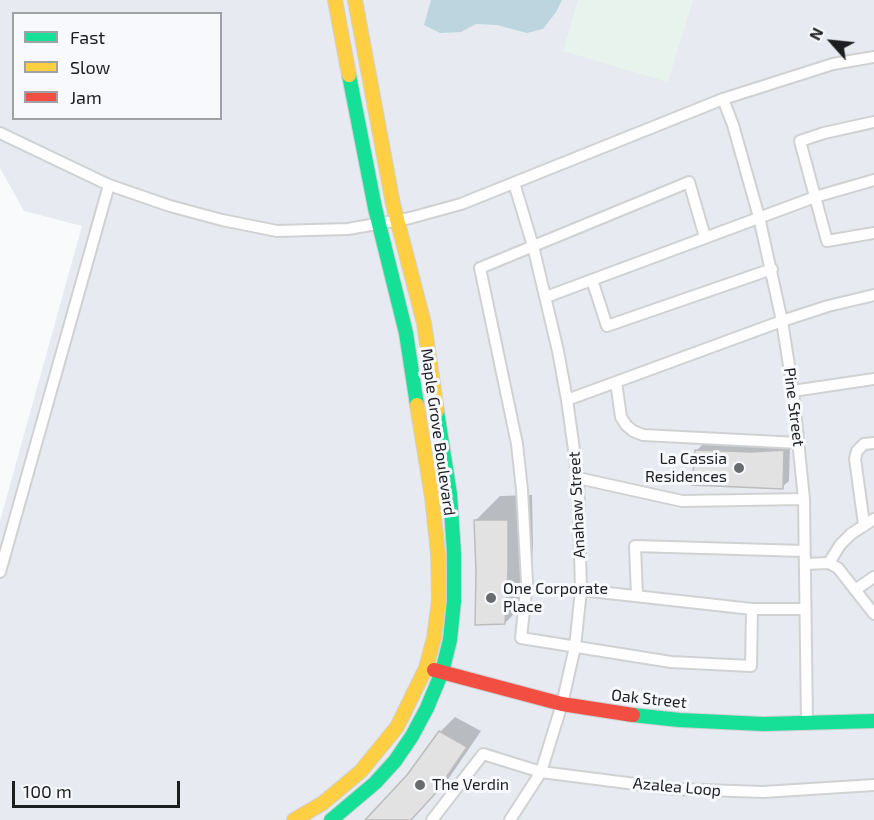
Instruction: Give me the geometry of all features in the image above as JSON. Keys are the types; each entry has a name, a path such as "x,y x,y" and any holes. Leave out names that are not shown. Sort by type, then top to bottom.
{"street":[{"name":"Maple Grove Boulevard","path":"294,820 323,803 362,771 397,727 426,668 434,638 439,600 438,554 406,333 379,225 335,0"},
{"name":"Maple Grove Boulevard","path":"332,820 375,783 395,761 412,736 442,672 450,640 454,601 454,553 450,495 424,323 397,221 355,0"},
{"path":"0,133 109,185 170,206 222,220 278,231 348,230 397,221 461,204 723,99 833,64 874,57"},
{"name":"Pine Street","path":"723,99 733,125 772,269 793,391 804,499 807,724"},
{"path":"874,122 800,141 827,241 874,233"},
{"path":"546,297 815,197 874,180"},
{"path":"705,237 688,182 480,268 518,444 527,582 521,638 671,662 751,666 752,609"},
{"name":"Anahaw Street","path":"512,820 541,772 562,704 575,647 581,590 578,478 567,400 546,297 514,183"},
{"path":"0,572 109,185"},
{"path":"592,280 607,326 772,269"},
{"path":"567,400 782,321 828,306 874,295"},
{"path":"793,391 874,379"},
{"path":"616,382 621,417 633,431 643,435 800,444"},
{"path":"829,563 840,545 869,522 855,459 857,451 864,444 874,443"},
{"path":"578,478 682,501 804,499"},
{"path":"637,596 635,546 804,551"},
{"path":"806,564 829,563 838,568 874,614"},
{"path":"855,590 874,577"},
{"path":"581,590 752,609 804,609"},
{"name":"Oak Street","path":"426,668 562,704 621,714 679,720 807,724 874,721"},
{"name":"Azalea Loop","path":"432,820 483,754 541,772 686,790 763,792 874,785"}],"shaded area":[{"path":"0,0 874,0 874,820 0,820 0,521 82,226 24,211 0,168"},
{"path":"578,0 693,0 668,82 563,51"}],"water":[{"path":"431,0 562,0 543,29 527,33 497,25 476,24 461,32 440,33 424,25"}],"building":[{"name":"La Cassia Residences","path":"695,450 752,452 784,450 783,489 692,485"},
{"name":"One Corporate Place","path":"474,520 508,520 505,624 475,625"},
{"name":"The Verdin","path":"439,731 467,747 434,795 411,820 365,820 407,775"}],"traffic: fast":[{"path":"349,75 375,208 406,333 417,405"},
{"path":"331,820 375,783 395,761 427,708 442,672 450,640 454,601 454,553 450,494 437,411"},
{"path":"633,715 679,720 763,724 874,721"}],"traffic: slow":[{"path":"335,0 349,75"},
{"path":"355,0 393,204 424,323 437,411"},
{"path":"294,820 323,803 361,771 397,727 426,668 434,638 439,600 438,554 432,497 417,405"}],"traffic: jam":[{"path":"434,670 562,704 633,715"}],"place":[{"name":"La Cassia Residences","path":"739,468"},
{"name":"One Corporate Place","path":"491,598"},
{"name":"The Verdin","path":"420,785"}]}
